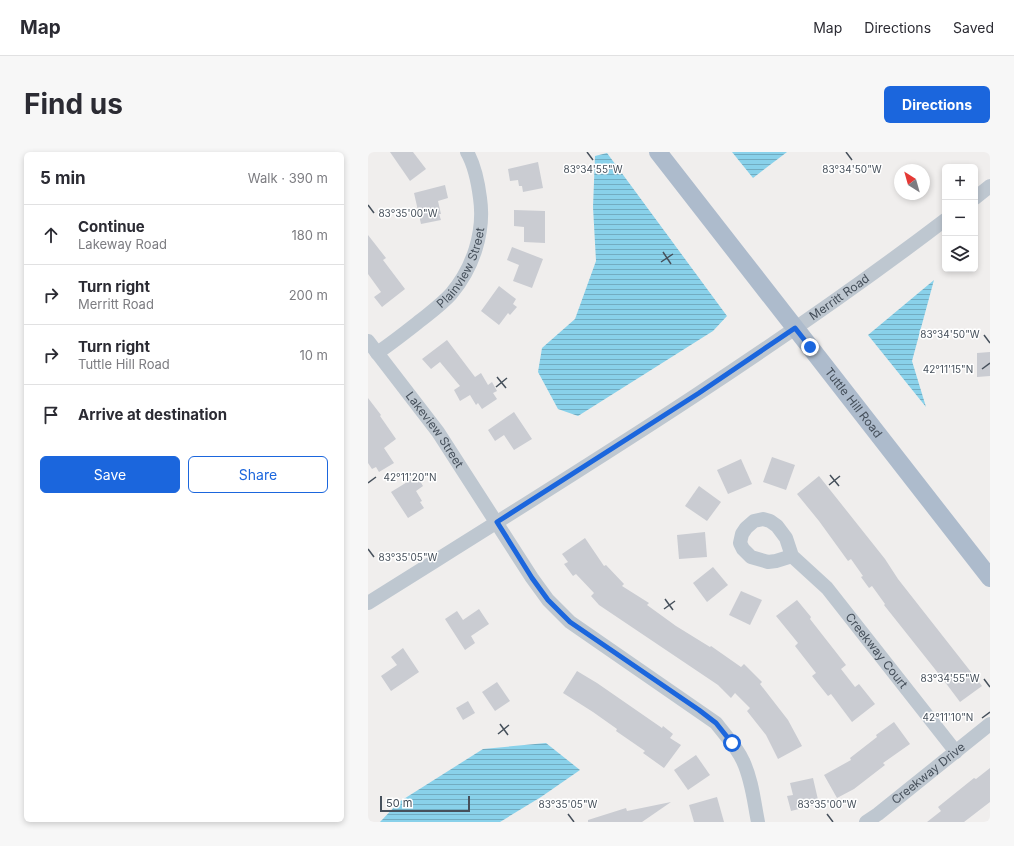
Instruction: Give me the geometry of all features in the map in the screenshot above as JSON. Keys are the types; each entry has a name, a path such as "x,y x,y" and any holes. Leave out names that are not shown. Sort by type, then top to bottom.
{"main road":[{"name":"Tuttle Hill Road","path":"658,152 990,578"}],"street":[{"name":"Plainview Street","path":"377,353 444,302 457,286 470,264 478,242 482,211 476,173 466,152"},
{"path":"978,196 990,186"},
{"name":"Merritt Road","path":"368,602 497,522 699,393 795,328 942,222"},
{"name":"Lakeview Street","path":"368,341 438,432 532,578 548,600 570,622 716,723 732,743 743,761 752,788 758,822"},
{"name":"Creekway Court","path":"792,556 827,588 956,752"},
{"name":"Creekway Drive","path":"866,822 990,724"}],"water":[{"path":"732,152 787,152 753,178"},
{"path":"607,153 727,316 713,331 578,416 558,409 538,372 542,348 575,319 596,261 593,207 595,156"},
{"path":"934,280 912,361 926,407 868,335"},
{"path":"546,743 580,770 541,797 500,822 380,822 399,802 483,749"}],"building":[{"path":"390,152 413,152 426,169 410,181"},
{"path":"538,162 543,188 523,192 522,186 519,186 518,180 510,181 508,169"},
{"path":"445,185 448,198 438,201 441,220 421,224 414,193"},
{"path":"514,210 545,211 545,243 524,242 524,227 514,226"},
{"path":"368,235 386,258 383,260 405,289 382,307 374,297 381,292 368,274"},
{"path":"512,247 543,259 532,288 513,281 519,265 507,260"},
{"path":"499,286 516,299 513,304 517,307 510,315 508,313 499,325 481,311"},
{"path":"447,340 475,377 481,373 488,385 492,382 497,391 493,393 497,399 482,409 478,403 476,405 470,395 460,401 454,390 460,386 440,362 431,369 422,359"},
{"path":"990,352 990,376 977,377 977,353"},
{"path":"368,398 396,439 384,448 394,463 379,472 376,467 372,469 368,463"},
{"path":"514,412 532,439 514,450 504,435 495,441 488,430"},
{"path":"772,457 795,465 786,490 763,482"},
{"path":"741,459 752,484 728,494 717,470"},
{"path":"417,476 423,486 416,491 424,508 408,518 391,492"},
{"path":"819,476 885,559 898,579 982,686 960,702 884,605 885,604 872,586 869,588 861,577 863,576 851,559 848,561 797,494"},
{"path":"699,486 721,502 707,521 685,506"},
{"path":"705,532 707,557 679,559 677,535"},
{"path":"585,538 604,566 606,565 624,584 622,586 649,603 647,605 676,626 710,647 711,646 741,667 744,664 762,682 760,684 788,720 802,746 778,759 766,735 747,711 750,708 735,693 731,698 718,685 599,605 591,596 594,593 576,574 573,576 564,564 568,562 562,554"},
{"path":"713,567 728,585 707,602 693,583"},
{"path":"741,591 762,600 750,625 729,615"},
{"path":"797,600 846,665 841,669 855,687 859,684 875,704 852,722 831,694 828,696 812,676 816,673 795,646 798,643 776,616"},
{"path":"479,609 489,624 471,636 475,643 465,650 445,619 457,611 463,620"},
{"path":"403,648 419,672 391,691 381,676 397,665 391,657"},
{"path":"577,671 662,728 663,726 673,734 670,738 681,745 664,768 643,753 645,751 616,731 617,729 563,693"},
{"path":"497,682 510,701 495,711 482,692"},
{"path":"468,701 475,713 463,720 456,708"},
{"path":"894,722 910,744 883,763 885,765 854,789 837,798 824,775 851,760 850,758 877,737 876,735"},
{"path":"696,755 710,775 688,790 674,770"},
{"path":"990,768 990,802 964,822 927,822 941,811 938,807 974,778 976,779"},
{"path":"813,778 819,804 791,811 787,796 793,795 790,783"},
{"path":"717,797 724,822 694,822 689,805"},
{"path":"671,802 642,822 588,822 588,820 626,808 627,811"}],"route":[{"path":"732,743 716,723 699,710 570,622 548,600 532,578 497,522 699,393 795,328 810,347"}]}
